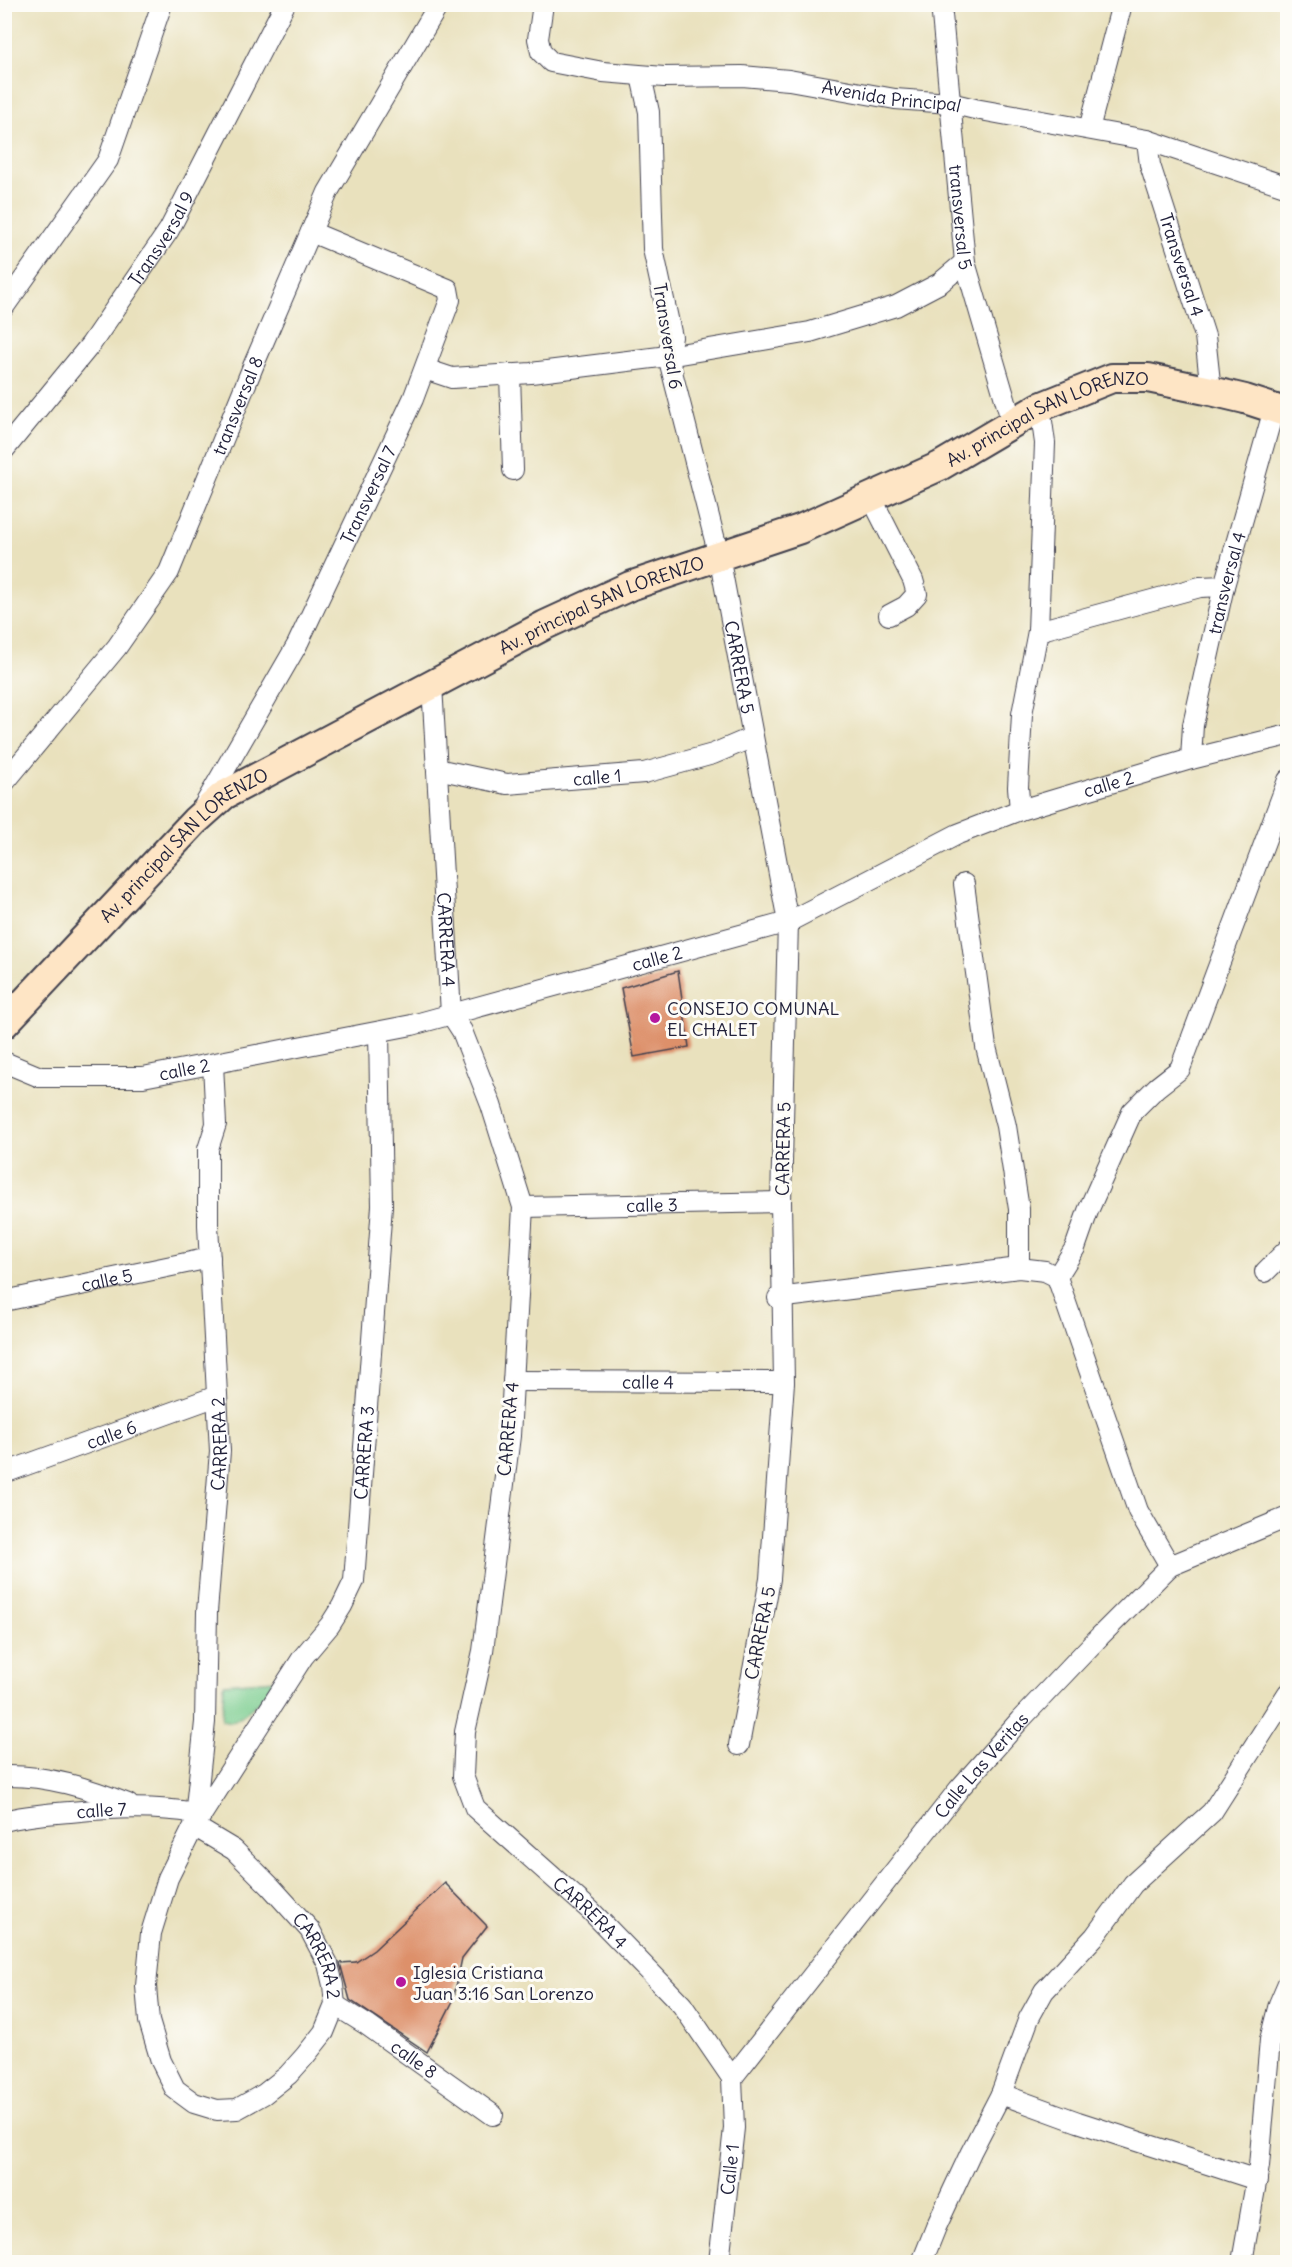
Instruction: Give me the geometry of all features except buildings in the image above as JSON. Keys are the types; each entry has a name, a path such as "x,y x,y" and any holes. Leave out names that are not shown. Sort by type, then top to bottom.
{"main road":[{"name":"Av. principal SAN LORENZO","path":"4,1024 195,821 224,795 545,625 630,586 800,529 940,466 1040,407 1112,378 1148,378 1211,391 1281,411"}],"street":[{"path":"4,306 108,160 162,4"},
{"name":"Transversal 9","path":"4,450 91,344 169,230 285,4"},
{"name":"transversal 8","path":"4,783 117,647 169,572 254,364 328,192 439,4"},
{"name":"Avenida Principal","path":"543,4 538,39 541,52 551,62 603,72 664,77 742,76 789,80 895,99 950,103 1147,140 1287,187"},
{"name":"transversal 5","path":"941,4 965,262 1012,423"},
{"path":"1089,129 1122,4"},
{"name":"Transversal 6","path":"640,75 649,112 653,249 672,337 668,356 719,556"},
{"name":"Transversal 4","path":"1147,140 1150,165 1205,336 1211,391"},
{"name":"Transversal 7","path":"195,821 297,645 413,399 450,300 448,289 311,232"},
{"path":"425,369 452,378 510,374 668,356 810,332 896,306 940,283 965,262"},
{"path":"510,374 513,470"},
{"path":"1020,810 1018,787 1022,714 1038,632 1045,442 1040,407"},
{"name":"transversal 4","path":"1191,759 1193,725 1224,586 1281,411"},
{"path":"871,497 914,580 917,594 906,606 889,615"},
{"name":"CARRERA 5","path":"719,556 788,922 781,1202 784,1382 770,1579 739,1745"},
{"path":"1038,632 1200,587 1224,586"},
{"name":"CARRERA 4","path":"432,685 451,1014 462,1031 491,1105 523,1207 510,1436 483,1651 465,1732 463,1776 475,1808 590,1910 682,2005 732,2078"},
{"name":"calle 2","path":"4,1062 40,1077 143,1077 379,1032 522,996 640,961 788,922 958,834 1020,810 1191,759 1287,735"},
{"name":"calle 1","path":"437,769 507,784 644,773 713,754 753,737"},
{"path":"1057,1277 1075,1248 1088,1211 1132,1112 1157,1087 1180,1069 1287,780"},
{"path":"964,884 986,1047 1006,1126 1019,1209 1019,1268"},
{"name":"CARRERA 3","path":"195,1820 303,1657 336,1615 354,1581 382,1206 379,1032"},
{"name":"CARRERA 2","path":"195,1820 234,1850 272,1887 310,1930 328,1964 333,1985 335,2005 324,2032 288,2075 264,2094 237,2109 217,2110 194,2103 175,2089 161,2061 149,2021 146,1986 151,1933 168,1878 195,1820 205,1722 207,1612 220,1451 210,1258 208,1149 216,1124 213,1064"},
{"name":"calle 3","path":"523,1207 781,1202"},
{"path":"1264,1272 1287,1249"},
{"name":"calle 5","path":"4,1301 210,1258"},
{"path":"778,1298 1019,1268 1045,1271 1057,1277 1138,1511 1170,1566"},
{"name":"calle 4","path":"513,1381 784,1382"},
{"name":"calle 6","path":"4,1473 217,1396"},
{"name":"Calle Las Veritas","path":"732,2078 959,1789 1020,1720 1170,1566 1287,1517"},
{"path":"922,2262 956,2184 1001,2094 1029,2018 1044,1991 1095,1936 1133,1884 1212,1812 1287,1693"},
{"path":"4,1776 51,1780 96,1791 133,1807"},
{"name":"calle 7","path":"4,1821 22,1816 133,1807 161,1808 195,1820"},
{"path":"1242,2262 1257,2180 1270,2040 1287,1983"},
{"name":"calle 8","path":"335,2005 494,2115"},
{"name":"Calle 1","path":"719,2262 734,2128 732,2078"},
{"path":"1001,2094 1078,2122 1257,2180"}],"green space":[{"path":"276,1680 279,1682 244,1714 231,1722 222,1720 224,1684"}],"place":[{"name":"CONSEJO COMUNAL EL CHALET","path":"655,1018"},
{"name":"Iglesia Cristiana Juan 3:16 San Lorenzo","path":"401,1982"}]}
